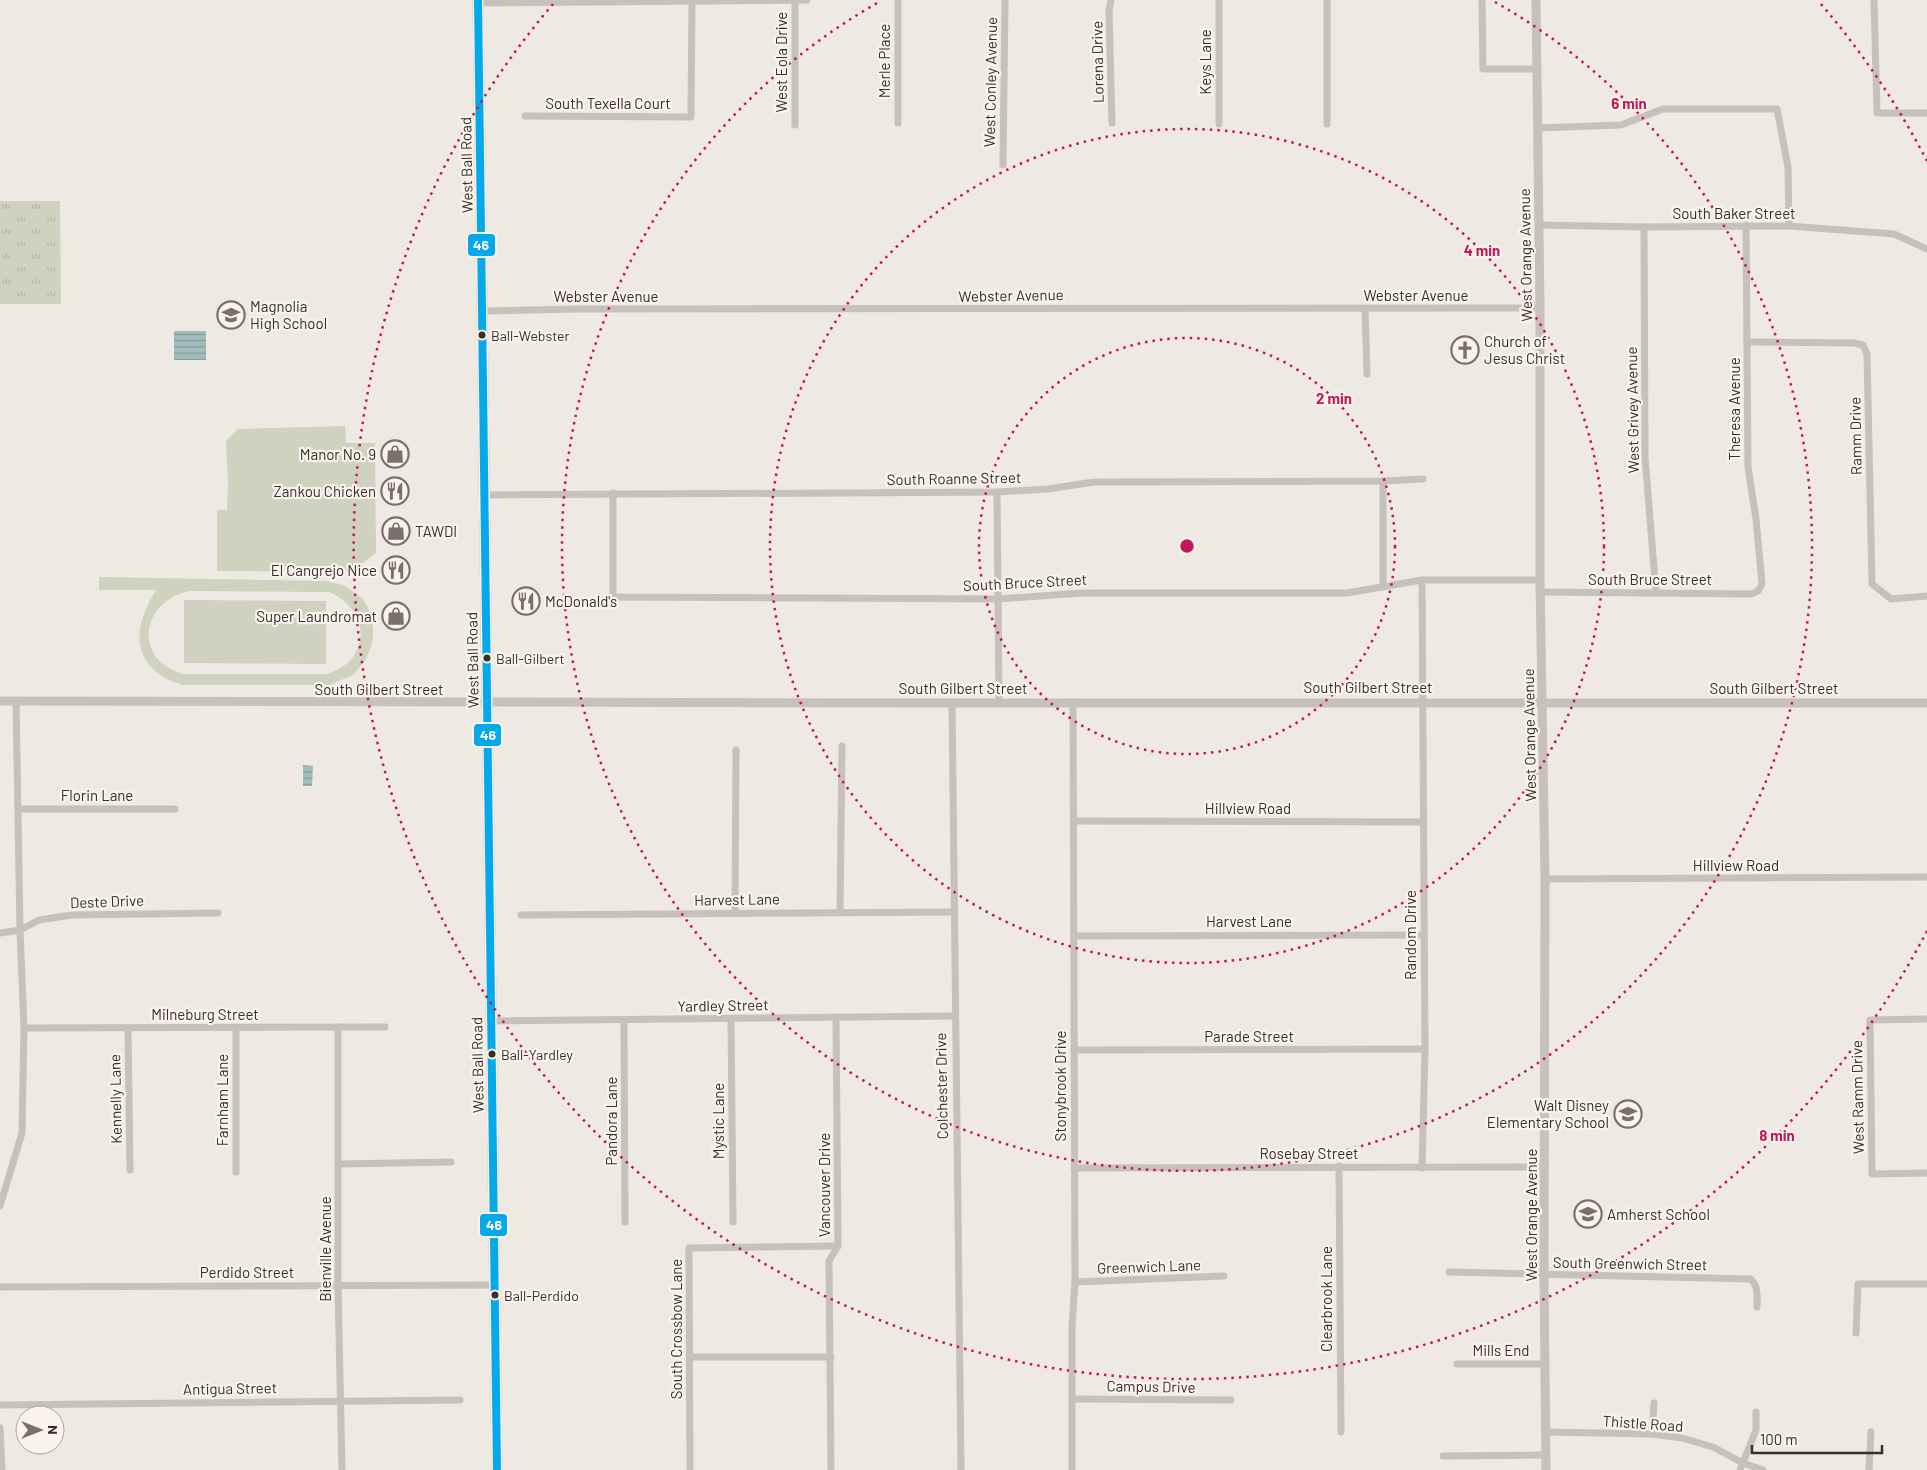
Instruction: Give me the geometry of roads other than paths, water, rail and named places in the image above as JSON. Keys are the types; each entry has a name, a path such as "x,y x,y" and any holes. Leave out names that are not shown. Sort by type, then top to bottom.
{"main road":[{"name":"West Ball Road","path":"478,2 497,1470"}],"street":[{"name":"West Eola Drive","path":"795,0 795,125"},
{"path":"478,2 807,0"},
{"name":"Merle Place","path":"898,0 898,122"},
{"name":"West Conley Avenue","path":"1003,165 1005,0"},
{"name":"Lorena Drive","path":"1111,0 1109,12 1112,123"},
{"name":"Keys Lane","path":"1218,0 1219,124"},
{"path":"1327,0 1327,124"},
{"path":"1482,0 1483,69 1536,69"},
{"name":"West Orange Avenue","path":"1536,0 1540,308 1540,580 1545,879 1544,1364 1546,1470"},
{"path":"1874,0 1877,112 1927,113"},
{"name":"South Texella Court","path":"525,116 691,117 692,1"},
{"path":"1538,128 1621,125 1663,109 1777,109 1788,167 1789,226"},
{"name":"South Baker Street","path":"1538,225 1644,227 1789,226 1894,234 1927,248"},
{"name":"Theresa Avenue","path":"1746,225 1748,467 1762,577 1762,584 1758,591"},
{"name":"West Grivey Avenue","path":"1644,227 1645,458 1656,592"},
{"path":"1365,308 1367,374"},
{"name":"Webster Avenue","path":"482,311 578,309 1540,308"},
{"name":"Ramm Drive","path":"1747,342 1854,343 1863,345 1867,354 1872,584 1891,599 1927,596"},
{"name":"South Roanne Street","path":"485,495 997,492 1048,489 1094,482 1383,481 1423,479"},
{"path":"1383,481 1383,587"},
{"path":"997,492 999,702"},
{"name":"South Bruce Street","path":"613,493 613,597 998,599 1082,592 1347,592 1422,580 1540,580"},
{"name":"Random Drive","path":"1422,580 1425,1049 1422,1168"},
{"name":"South Bruce Street","path":"1541,592 1751,594 1758,591"},
{"name":"South Gilbert Street","path":"0,701 487,703 1927,702"},
{"path":"0,1206 22,1133 24,1028 20,930 16,701"},
{"name":"Colchester Drive","path":"952,702 954,1016 961,1470"},
{"name":"Stonybrook Drive","path":"1072,1470 1072,1327 1075,1282 1073,702"},
{"path":"840,912 842,746"},
{"path":"735,913 736,750"},
{"name":"Florin Lane","path":"19,809 175,809"},
{"name":"Hillview Road","path":"1074,821 1423,822"},
{"name":"Hillview Road","path":"1545,879 1927,877"},
{"name":"Harvest Lane","path":"521,915 954,912"},
{"name":"Deste Drive","path":"0,933 20,930 40,920 72,915 218,913"},
{"name":"Harvest Lane","path":"1074,936 1424,935"},
{"name":"Yardley Street","path":"492,1021 954,1016"},
{"name":"Vancouver Drive","path":"831,1470 829,1261 838,1246 836,1018"},
{"name":"Mystic Lane","path":"731,1019 733,1222"},
{"name":"West Ramm Drive","path":"1927,1019 1870,1020 1872,1174 1927,1173"},
{"name":"Pandora Lane","path":"624,1020 625,1222"},
{"name":"Farnham Lane","path":"236,1027 236,1172"},
{"name":"Bienville Avenue","path":"338,1027 338,1286 342,1470"},
{"name":"Milneburg Street","path":"24,1028 385,1027"},
{"name":"Kennelly Lane","path":"128,1028 130,1170"},
{"name":"Parade Street","path":"1074,1050 1425,1049"},
{"path":"338,1164 451,1162"},
{"name":"Clearbrook Lane","path":"1339,1166 1341,1432"},
{"name":"Rosebay Street","path":"1074,1168 1545,1167"},
{"name":"South Crossbow Lane","path":"690,1470 689,1248 838,1246"},
{"name":"South Greenwich Street","path":"1448,1272 1750,1279 1754,1282 1756,1288 1757,1307"},
{"name":"Greenwich Lane","path":"1075,1282 1224,1276"},
{"path":"1856,1333 1858,1284 1927,1284"},
{"name":"Perdido Street","path":"0,1287 495,1286"},
{"path":"690,1358 831,1357"},
{"name":"Mills End","path":"1457,1364 1544,1364"},
{"name":"Campus Drive","path":"1072,1399 1231,1400"},
{"name":"Antigua Street","path":"0,1405 460,1400"},
{"path":"1652,1434 1654,1403"},
{"path":"1742,1466 1756,1430 1756,1412"},
{"path":"0,1428 2,1470"},
{"name":"Thistle Road","path":"1546,1432 1652,1434 1682,1438 1706,1445 1742,1466 1763,1470"},
{"path":"1869,1470 1871,1432"},
{"path":"1444,1456 1546,1454"}],"water":[{"path":"174,331 206,331 206,360 174,360"},
{"path":"303,765 313,766 312,786 303,786"}],"place":[{"name":"Magnolia High School","path":"231,315"},
{"name":"Ball-Webster","path":"482,335"},
{"name":"Church of Jesus Christ","path":"1465,350"},
{"name":"Manor No. 9","path":"395,454"},
{"name":"Zankou Chicken","path":"395,491"},
{"name":"TAWDI","path":"396,531"},
{"name":"El Cangrejo Nice","path":"396,570"},
{"name":"McDonald's","path":"526,601"},
{"name":"Super Laundromat","path":"396,616"},
{"name":"Ball-Gilbert","path":"487,658"},
{"name":"Ball-Yardley","path":"492,1054"},
{"name":"Walt Disney Elementary School","path":"1628,1114"},
{"name":"Amherst School","path":"1588,1214"},
{"name":"Ball-Perdido","path":"495,1295"}]}
